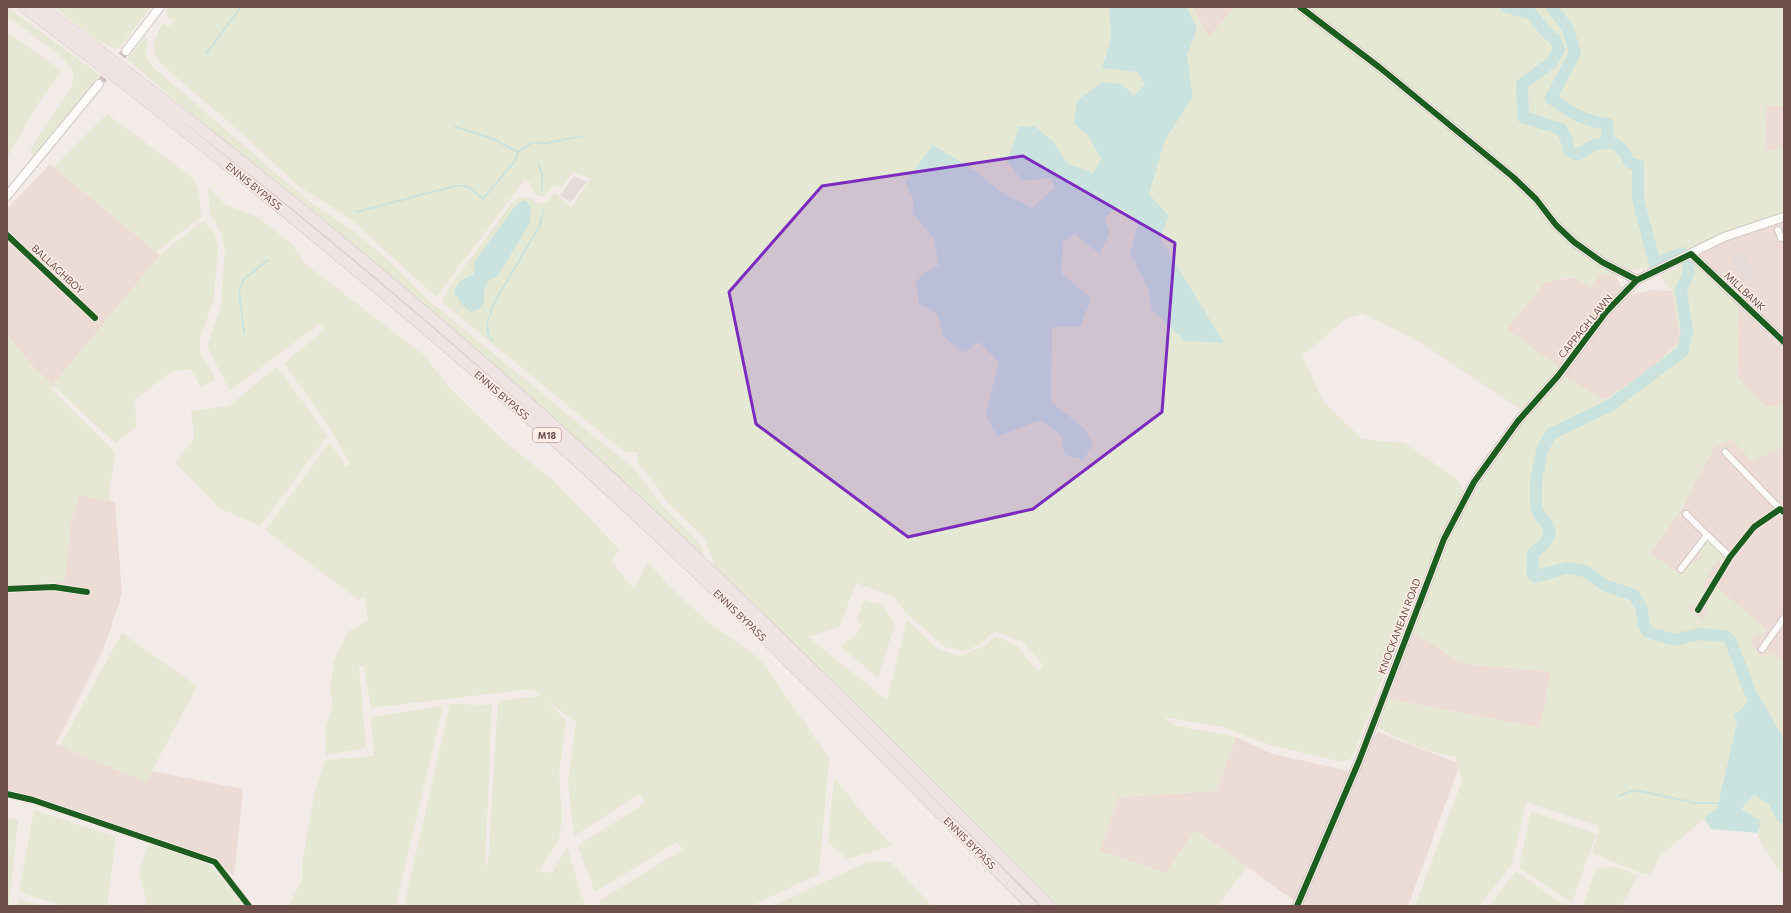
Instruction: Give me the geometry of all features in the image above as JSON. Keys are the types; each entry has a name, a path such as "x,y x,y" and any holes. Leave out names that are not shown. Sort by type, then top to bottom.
{"highway":[{"name":"ENNIS BYPASS","path":"24,7 144,98 281,208 428,330 566,451 682,559 800,673 1032,906"},
{"name":"ENNIS BYPASS","path":"41,7 214,139 397,290 529,403 702,561 862,718 1049,906"}],"street":[{"path":"126,51 160,7"},
{"path":"1300,7 1379,67 1513,177 1536,199 1556,225 1574,242 1602,262 1637,280"},
{"path":"7,196 99,84"},
{"name":"CAPPAGH LAWN","path":"1558,376 1606,312 1637,280 1724,237 1784,217"},
{"path":"1778,230 1781,238 1784,237"},
{"name":"BALLAGHBOY","path":"7,235 95,318"},
{"name":"MILLBANK","path":"1691,254 1784,342"},
{"name":"KNOCKANEAN ROAD","path":"1297,906 1359,761 1444,539 1474,482 1518,420 1558,376"},
{"path":"1698,610 1730,557 1754,527 1782,510 1725,452"},
{"path":"1686,514 1730,557"},
{"path":"1681,569 1707,535"},
{"path":"7,589 54,587 87,592"},
{"path":"1762,649 1784,618"},
{"path":"7,794 33,800 215,862 250,906"}],"highlighted area":[{"path":"1023,156 1175,243 1162,412 1033,509 908,537 756,424 729,292 822,186"}],"shaded area":[{"path":"1193,7 1236,7 1208,37"},
{"path":"1767,105 1784,106 1784,147 1764,152"},
{"path":"50,164 160,255 53,385 31,364 7,335 7,209"},
{"path":"574,176 587,182 570,202 560,195"},
{"path":"1784,222 1784,339 1700,256 1708,247","holes":["1736,252 1747,282 1733,264 1733,254"]},
{"path":"1738,249 1756,272 1747,282 1733,264 1733,254"},
{"path":"1600,274 1616,277 1627,296 1652,290 1672,291 1681,340 1648,371 1604,400 1563,376 1560,368 1506,329 1545,282"},
{"path":"1739,305 1784,351 1784,404 1766,407 1751,393 1737,376"},
{"path":"1731,439 1772,451 1784,446 1784,663 1770,652 1764,659 1671,628 1650,553 1682,508 1714,447"},
{"path":"79,495 115,502 122,594 104,648 56,744 146,782 152,771 243,789 234,877 217,859 7,791 7,581 64,582 71,522"},
{"path":"1413,632 1461,663 1551,672 1540,728 1389,699"},
{"path":"1378,732 1460,764 1408,906 1302,906 1195,830 1166,873 1100,851 1118,797 1216,791 1236,737 1273,754 1348,771"}],"green space":[{"path":"7,7 100,75 34,155 31,154 31,148 69,91 73,80 73,73 68,64 62,58 7,17"},
{"path":"54,7 151,7 121,46 115,49 98,41"},
{"path":"168,7 1109,7 1111,39 1102,68 1137,72 1145,84 1134,97 1074,124 1088,135 1101,159 1093,173 1067,163 1053,141 1033,126 1019,127 1007,161 1022,181 1051,178 1054,188 1032,208 1000,191 974,170 933,145 905,182 914,202 912,212 934,239 939,265 928,271 943,336 979,342 999,363 986,414 997,437 1040,420 1061,435 1065,455 1084,460 1092,443 1083,427 1051,402 1052,327 1061,273 1063,242 1104,218 1119,205 1138,225 1130,254 1148,287 1151,309 1185,341 1223,343 1160,238 1169,216 1149,194 1165,140 1192,97 1187,55 1197,29 1187,7 1193,7 1208,37 1236,7 1784,7 1784,106 1767,105 1764,152 1784,147 1784,213 1737,228 1707,240 1681,257 1652,267 1627,270 1616,277 1600,274 1591,288 1573,277 1545,282 1507,329 1560,368 1522,410 1417,340 1363,314 1347,318 1302,356 1323,401 1362,439 1405,443 1457,479 1464,492 1451,514 1407,613 1352,758 1343,762 1269,745 1223,727 1163,717 1177,726 1236,737 1216,791 1118,797 1100,851 1166,873 1195,830 1247,867 1217,906 1057,906 715,567 706,543 707,540 667,502 645,470 638,464 638,452 627,453 617,446 442,302 448,289 512,203 524,197 542,204 555,193 571,207 591,179 573,172 561,188 554,185 545,197 537,195 531,188 530,182 525,179 436,297 353,221 297,185 244,135 162,65 154,50 154,46 161,26 164,24 170,26 174,21 168,17 166,10","holes":["856,583 893,596 905,612 945,647 965,651 982,643 994,631 1023,642 1043,665 1038,671 1016,645 995,636 985,646 960,656 938,649 907,620 887,700 808,637 840,626"]},
{"path":"7,32 62,71 37,105 7,158"},
{"path":"145,36 148,40 145,56 154,68 306,199 356,233 388,260 433,304 634,469 661,504 702,546 704,557 127,59"},
{"path":"107,114 194,179 199,193 201,217 156,252 54,167"},
{"path":"208,187 225,204 259,218 292,244 304,263 425,356 447,385 506,443 553,480 619,549 611,562 634,589 648,562 667,584 707,621 761,660 829,758 819,874 751,906 600,906 599,901 683,849 677,842 595,892 578,846 646,802 639,794 574,836 568,782 576,722 545,699 566,721 559,774 562,817 559,840 539,871 552,873 567,847 585,906 404,906 450,704 492,705 485,864 488,866 498,701 541,696 532,689 371,708 364,666 359,666 366,748 326,755 325,729 333,704 330,689 334,661 348,632 368,620 364,596 359,600 265,530 330,442 345,466 350,464 330,428 284,363 324,330 320,323 230,391 207,346 221,306 225,251 222,234 210,214"},
{"path":"203,221 213,230 218,245 214,298 200,339 200,351 215,379 201,387 191,369 173,371 135,399 136,427 115,443 53,385 160,255"},
{"path":"1689,262 1695,264 1739,305 1737,376 1751,393 1766,407 1784,404 1784,446 1752,461 1731,439 1714,447 1682,508 1650,553 1681,575 1690,562 1698,562 1702,557 1699,554 1704,542 1708,541 1711,543 1721,554 1724,559 1723,563 1717,560 1702,585 1706,589 1698,602 1693,606 1689,605 1686,610 1704,619 1708,614 1706,606 1717,587 1767,630 1762,635 1757,634 1750,639 1756,650 1763,658 1769,652 1784,663 1784,762 1749,701 1737,723 1717,808 1661,855 1650,874 1643,874 1592,853 1599,831 1597,825 1526,802 1512,864 1479,906 1415,906 1462,781 1455,757 1414,745 1376,726 1388,699 1540,728 1551,672 1461,663 1413,632 1443,549 1459,516 1485,474 1530,414 1563,376 1601,398 1608,407 1604,400 1648,371 1681,340 1672,291 1660,276"},
{"path":"7,335 31,364 53,385 51,389 116,453 109,490 110,501 79,495 71,522 64,582 12,587 7,585"},
{"path":"277,366 327,436 260,526 219,508 176,463 194,438 191,411 229,406"},
{"path":"864,600 882,605 895,624 878,678 840,646 855,636 861,625 857,619"},
{"path":"122,633 197,686 146,782 60,746"},
{"path":"443,706 396,904 391,906 288,906 302,880 303,858 315,791 325,760 374,756 371,717"},
{"path":"834,777 859,809 892,846 847,859 828,842"},
{"path":"1754,795 1769,804 1777,821 1784,825 1784,873 1779,871 1758,836 1760,821 1741,809"},
{"path":"34,810 116,837 107,906 64,906 19,892"},
{"path":"1531,811 1596,834 1572,903 1519,868"},
{"path":"7,818 18,820 9,906 7,906"},
{"path":"152,845 200,860 210,865 246,906 148,906 139,874 147,847"},
{"path":"869,861 891,862 932,906 773,906"},
{"path":"1616,867 1638,876 1621,906 1583,906 1596,868"},
{"path":"1516,871 1565,906 1489,906"},
{"path":"19,899 42,906 17,906"}],"water":[{"path":"1109,7 1187,7 1197,29 1187,55 1193,97 1165,140 1149,194 1169,216 1160,238 1224,343 1185,341 1151,309 1148,287 1130,254 1138,225 1119,206 1104,218 1110,232 1100,254 1075,234 1063,242 1061,273 1091,298 1080,327 1052,327 1051,402 1083,427 1093,443 1084,460 1065,455 1061,435 1040,420 997,437 986,414 999,363 979,342 963,353 943,336 938,314 919,304 916,281 928,271 939,265 934,239 912,212 914,202 905,182 933,145 974,170 1000,191 1032,208 1054,188 1051,178 1022,181 1007,161 1019,127 1034,126 1053,141 1067,163 1093,173 1101,159 1088,135 1074,124 1077,101 1102,82 1122,84 1134,96 1145,84 1137,72 1102,68 1111,39"},
{"path":"525,200 531,207 530,223 497,277 488,281 484,291 484,303 479,309 471,312 462,305 454,291 460,281 474,274 475,261 516,205"},
{"path":"1749,701 1784,762 1784,825 1777,821 1769,804 1754,795 1741,809 1761,821 1758,833 1711,829 1704,818 1717,808 1737,723 1734,716"}],"waterway":[{"path":"206,54 241,7"},
{"path":"1507,7 1532,14 1546,32 1555,39 1559,49 1551,63 1522,84 1523,117 1561,129 1566,138 1569,151 1577,155 1593,146 1605,143 1616,145 1621,149 1625,153 1630,163 1638,165 1638,199 1655,264 1682,253"},
{"path":"1552,7 1568,29 1575,53 1551,98 1577,115 1607,124 1609,142"},
{"path":"455,127 491,138 518,152"},
{"path":"356,212 455,186 467,186 483,199 515,161 518,152 533,142 545,143 582,137"},
{"path":"538,164 542,173 542,191"},
{"path":"492,340 488,334 487,324 494,303 540,225 543,210"},
{"path":"244,333 239,291 244,279 268,260"},
{"path":"1688,266 1689,273 1681,290 1687,331 1683,351 1611,405 1551,434 1542,450 1536,482 1536,507 1540,516 1547,524 1550,534 1543,545 1533,553 1532,573 1535,577 1566,568 1585,571 1606,586 1634,595 1642,609 1643,624 1648,632 1674,640 1700,634 1725,636 1730,640 1751,694 1784,751"},
{"path":"1619,796 1635,790 1695,803 1718,803"}],"tunnel":[{"path":"99,84 126,51"}],"cycle path":[{"path":"1300,7 1379,67 1513,177 1536,199 1556,225 1574,242 1602,262 1637,280"},
{"path":"7,235 95,318"},
{"path":"1297,906 1359,761 1444,539 1474,482 1518,421 1558,376 1606,312 1637,280 1691,254 1784,342"},
{"path":"1698,610 1730,557 1754,527 1780,509 1784,512"},
{"path":"7,589 54,587 87,592"},
{"path":"7,794 33,800 215,862 249,906"}]}
